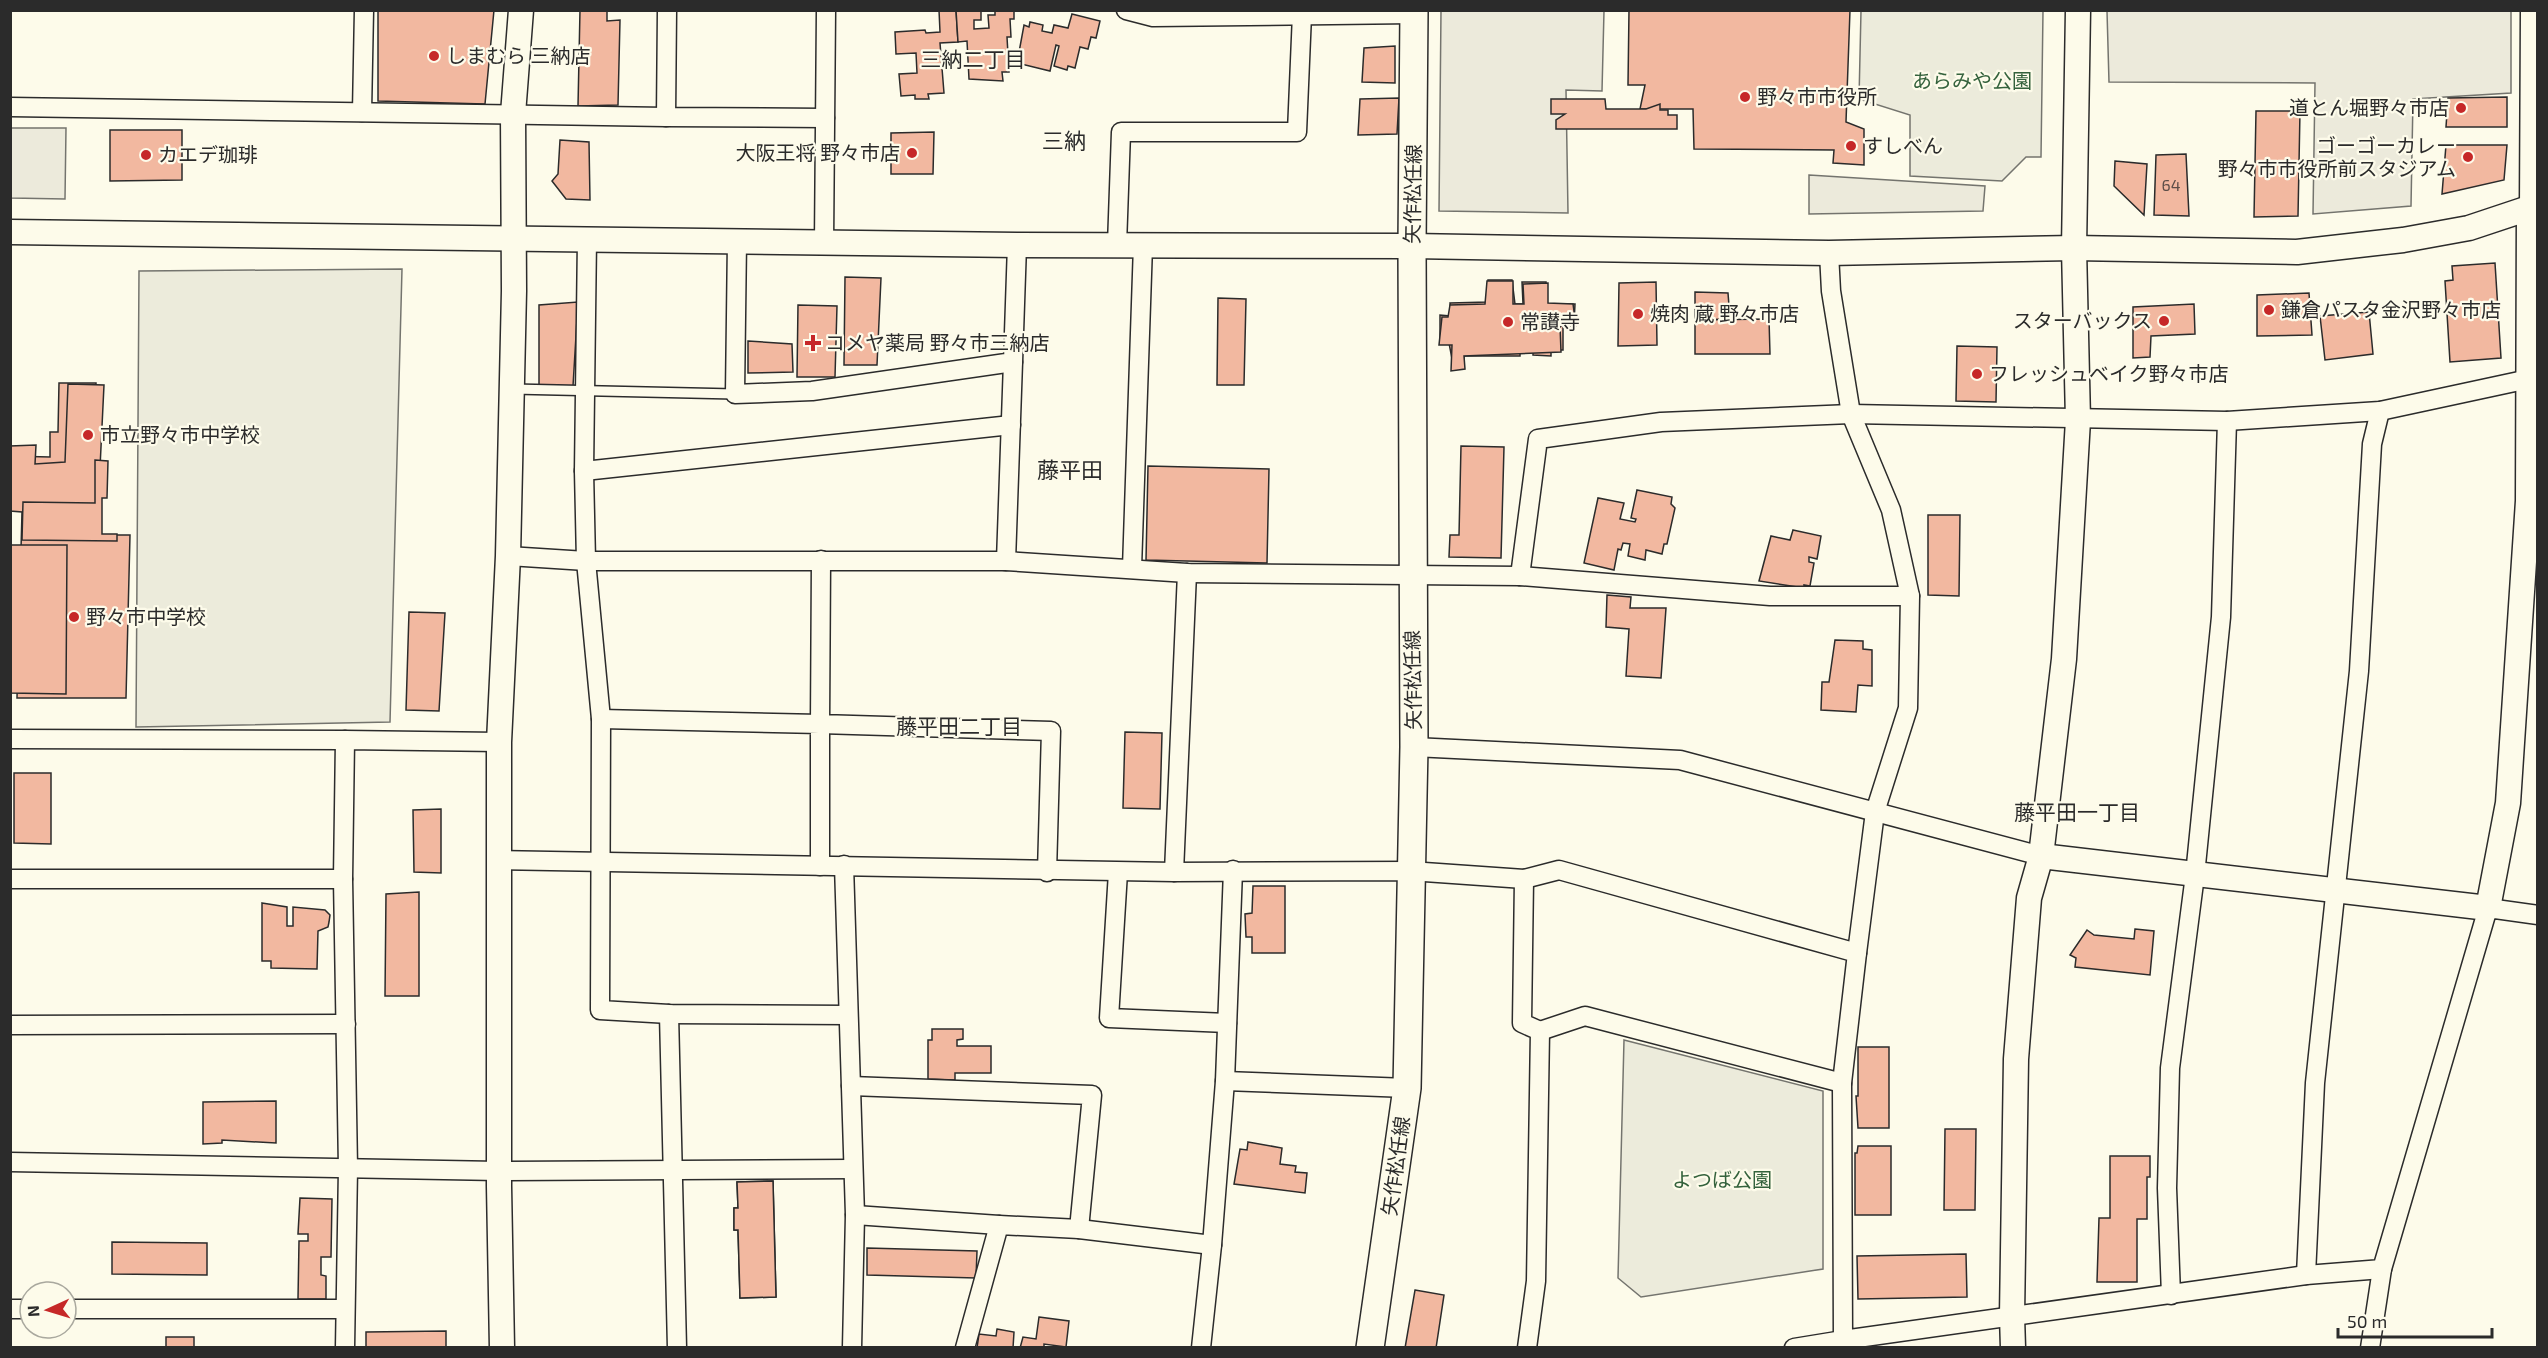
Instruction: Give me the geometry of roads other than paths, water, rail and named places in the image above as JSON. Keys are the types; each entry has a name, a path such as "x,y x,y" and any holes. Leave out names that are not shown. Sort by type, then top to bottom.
{"main road":[{"name":"矢作松任線","path":"1370,1347 1407,1088 1414,747 1412,246 1414,12"}],"street":[{"path":"362,112 364,10"},
{"path":"502,1347 498,1170 499,742 508,556 512,389 513,114 521,10"},
{"path":"666,117 667,10"},
{"path":"824,243 826,10"},
{"path":"1126,10 1154,14 1302,15 1414,12"},
{"path":"2013,1347 2016,1059 2029,898 2041,856 2064,659 2078,420 2074,248 2078,10"},
{"path":"2370,1347 2382,1269 2488,908 2508,803 2533,500 2534,206 2530,10"},
{"path":"1117,245 1121,132 1297,132 1302,15"},
{"path":"10,107 825,118"},
{"path":"10,232 1017,245 1412,246 1829,253 2074,248 2297,252 2403,240 2469,228 2534,206"},
{"path":"587,238 584,471 586,561 601,719 600,1010 669,1014 848,1015"},
{"path":"737,240 735,394 812,391 1013,362"},
{"path":"1006,561 1017,245"},
{"path":"1132,568 1143,245"},
{"path":"1829,253 1831,291 1851,414 1891,510 1910,596 1908,708 1875,812 1842,1083 1843,1340"},
{"path":"1520,576 1538,440 1661,422 1851,414 2078,420 2227,420 2380,411 2532,379"},
{"path":"2306,1275 2315,1083 2359,671 2372,444 2380,411"},
{"path":"2170,1295 2167,1188 2170,1068 2195,875 2222,617 2227,420"},
{"path":"584,471 1011,425"},
{"path":"508,556 586,561 1006,561 1187,573 1520,576 1770,596 1910,596"},
{"path":"820,866 821,560"},
{"path":"1174,872 1187,573"},
{"path":"601,719 1051,731 1047,872"},
{"path":"10,739 499,742"},
{"path":"345,740 343,879 348,1168 345,1347"},
{"path":"1414,747 1680,760 2041,856 2538,915"},
{"path":"498,860 844,865 1047,872 1410,871 1524,879 1559,870 1857,953"},
{"path":"844,865 855,1215 852,1347"},
{"path":"1201,1347 1225,1081 1233,870"},
{"path":"1118,872 1109,1018 1227,1023"},
{"path":"10,879 343,879"},
{"path":"1524,879 1522,1023 1540,1031 1585,1016 1842,1083"},
{"path":"669,1014 677,1347"},
{"path":"10,1025 346,1024"},
{"path":"1527,1347 1536,1281 1540,1031"},
{"path":"1225,1081 1407,1088"},
{"path":"850,1086 1092,1095 1079,1229"},
{"path":"10,1162 498,1170 853,1168"},
{"path":"855,1215 1079,1229 1212,1245"},
{"path":"965,1347 999,1225"},
{"path":"1794,1347 2306,1275 2382,1269"},
{"path":"78,1309 345,1309"}],"lane":[{"path":"512,389 735,394"}],"place":[{"name":"しまむら 三納店","path":"434,56"},
{"name":"野々市市役所","path":"1745,97"},
{"name":"道とん堀野々市店","path":"2461,108"},
{"name":"すしべん","path":"1851,146"},
{"name":"大阪王将 野々市店","path":"912,153"},
{"name":"カエデ珈琲","path":"146,155"},
{"name":"ゴーゴーカレー 野々市市役所前スタジアム","path":"2468,157"},
{"name":"鎌倉パスタ金沢野々市店","path":"2269,310"},
{"name":"焼肉 蔵 野々市店","path":"1638,314"},
{"name":"スターバックス","path":"2164,321"},
{"name":"常讃寺","path":"1508,322"},
{"name":"コメヤ薬局 野々市三納店","path":"813,343"},
{"name":"フレッシュベイク野々市店","path":"1977,374"},
{"name":"市立野々市中学校","path":"88,435"},
{"name":"野々市中学校","path":"74,617"}],"district":[{"name":"三納二丁目","path":"973,60"},
{"name":"三納","path":"1064,141"},
{"name":"藤平田","path":"1070,470"},
{"name":"藤平田二丁目","path":"959,727"},
{"name":"藤平田一丁目","path":"2077,813"}],"park label":[{"name":"あらみや公園","path":"1972,81"},
{"name":"よつば公園","path":"1722,1180"}]}
